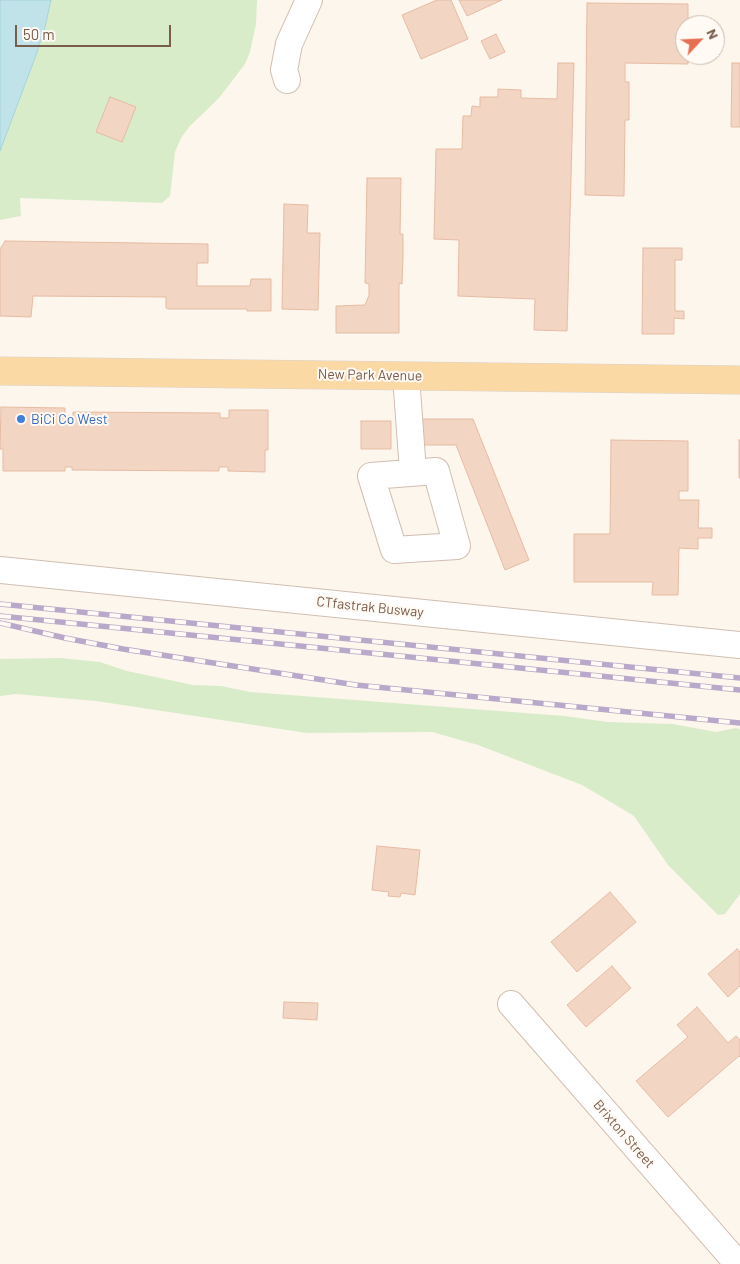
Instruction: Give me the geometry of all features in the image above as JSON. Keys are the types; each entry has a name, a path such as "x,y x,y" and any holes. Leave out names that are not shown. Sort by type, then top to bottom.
{"main road":[{"name":"New Park Avenue","path":"0,372 740,380"}],"street":[{"path":"287,80 284,70 289,44 302,5"},
{"path":"406,376 412,472"},
{"name":"CTfastrak Busway","path":"0,570 740,645"},
{"name":"Brixton Street","path":"511,1004 738,1264"}],"green space":[{"path":"51,0 257,0 256,24 250,52 245,64 219,98 189,127 181,138 175,152 170,196 162,203 20,198 21,216 0,220 0,151 36,55"},
{"path":"60,658 100,662 127,671 193,685 221,686 250,692 564,716 608,722 673,724 716,732 740,729 740,894 725,914 718,915 668,865 634,816 582,785 478,745 432,732 307,733 96,701 16,694 0,696 0,659"}],"water":[{"path":"0,0 51,0 36,55 0,151"}],"building":[{"path":"437,0 451,0 468,39 421,59 402,15"},
{"path":"459,0 502,0 467,16"},
{"path":"587,3 688,4 688,15 675,15 675,64 625,63 625,82 629,82 629,120 625,120 624,196 585,195"},
{"path":"496,34 505,52 490,59 481,41"},
{"path":"558,63 574,63 567,331 534,330 535,299 458,296 459,240 434,239 436,149 462,149 463,116 471,116 472,106 480,107 480,97 498,97 498,89 521,90 521,98 557,99"},
{"path":"732,63 740,63 740,127 731,127"},
{"path":"110,97 136,107 122,142 96,132"},
{"path":"367,178 401,178 400,234 403,234 403,257 402,284 399,283 399,333 336,333 336,306 365,305 369,295 369,284 365,283"},
{"path":"284,204 308,205 307,233 320,233 318,310 282,309"},
{"path":"5,241 208,244 208,263 197,263 197,286 250,286 251,279 271,279 271,311 247,311 247,309 168,309 166,308 166,297 33,296 31,317 0,316 0,249"},
{"path":"643,248 682,248 682,260 675,260 675,311 684,311 684,319 674,318 674,334 642,334"},
{"path":"1,407 65,408 65,416 73,416 73,412 220,413 220,418 229,418 229,410 268,410 268,450 265,450 265,472 228,471 228,467 219,467 219,471 72,470 72,467 65,467 65,471 3,471 3,449 0,449"},
{"path":"422,419 473,419 529,560 505,570 456,445 422,445"},
{"path":"361,421 391,421 391,449 361,449"},
{"path":"611,440 688,441 688,491 679,491 679,500 699,500 698,528 712,528 712,538 698,538 698,549 679,548 678,595 652,595 653,582 574,582 574,534 610,534"},
{"path":"740,440 740,478 739,478"},
{"path":"377,846 420,850 415,895 401,893 400,897 388,896 389,892 372,890"},
{"path":"610,892 636,922 577,972 551,942"},
{"path":"737,949 740,952 740,986 728,997 708,974"},
{"path":"612,966 631,988 586,1027 567,1005"},
{"path":"284,1002 318,1003 317,1020 283,1018"},
{"path":"697,1007 728,1043 736,1036 740,1040 740,1057 668,1117 636,1081 688,1037 677,1025"}],"railway":[{"path":"0,604 740,678"},
{"path":"0,616 740,690"},
{"path":"0,623 123,649 356,685 740,723"}],"place":[{"name":"BiCi Co West","path":"21,419"}]}
